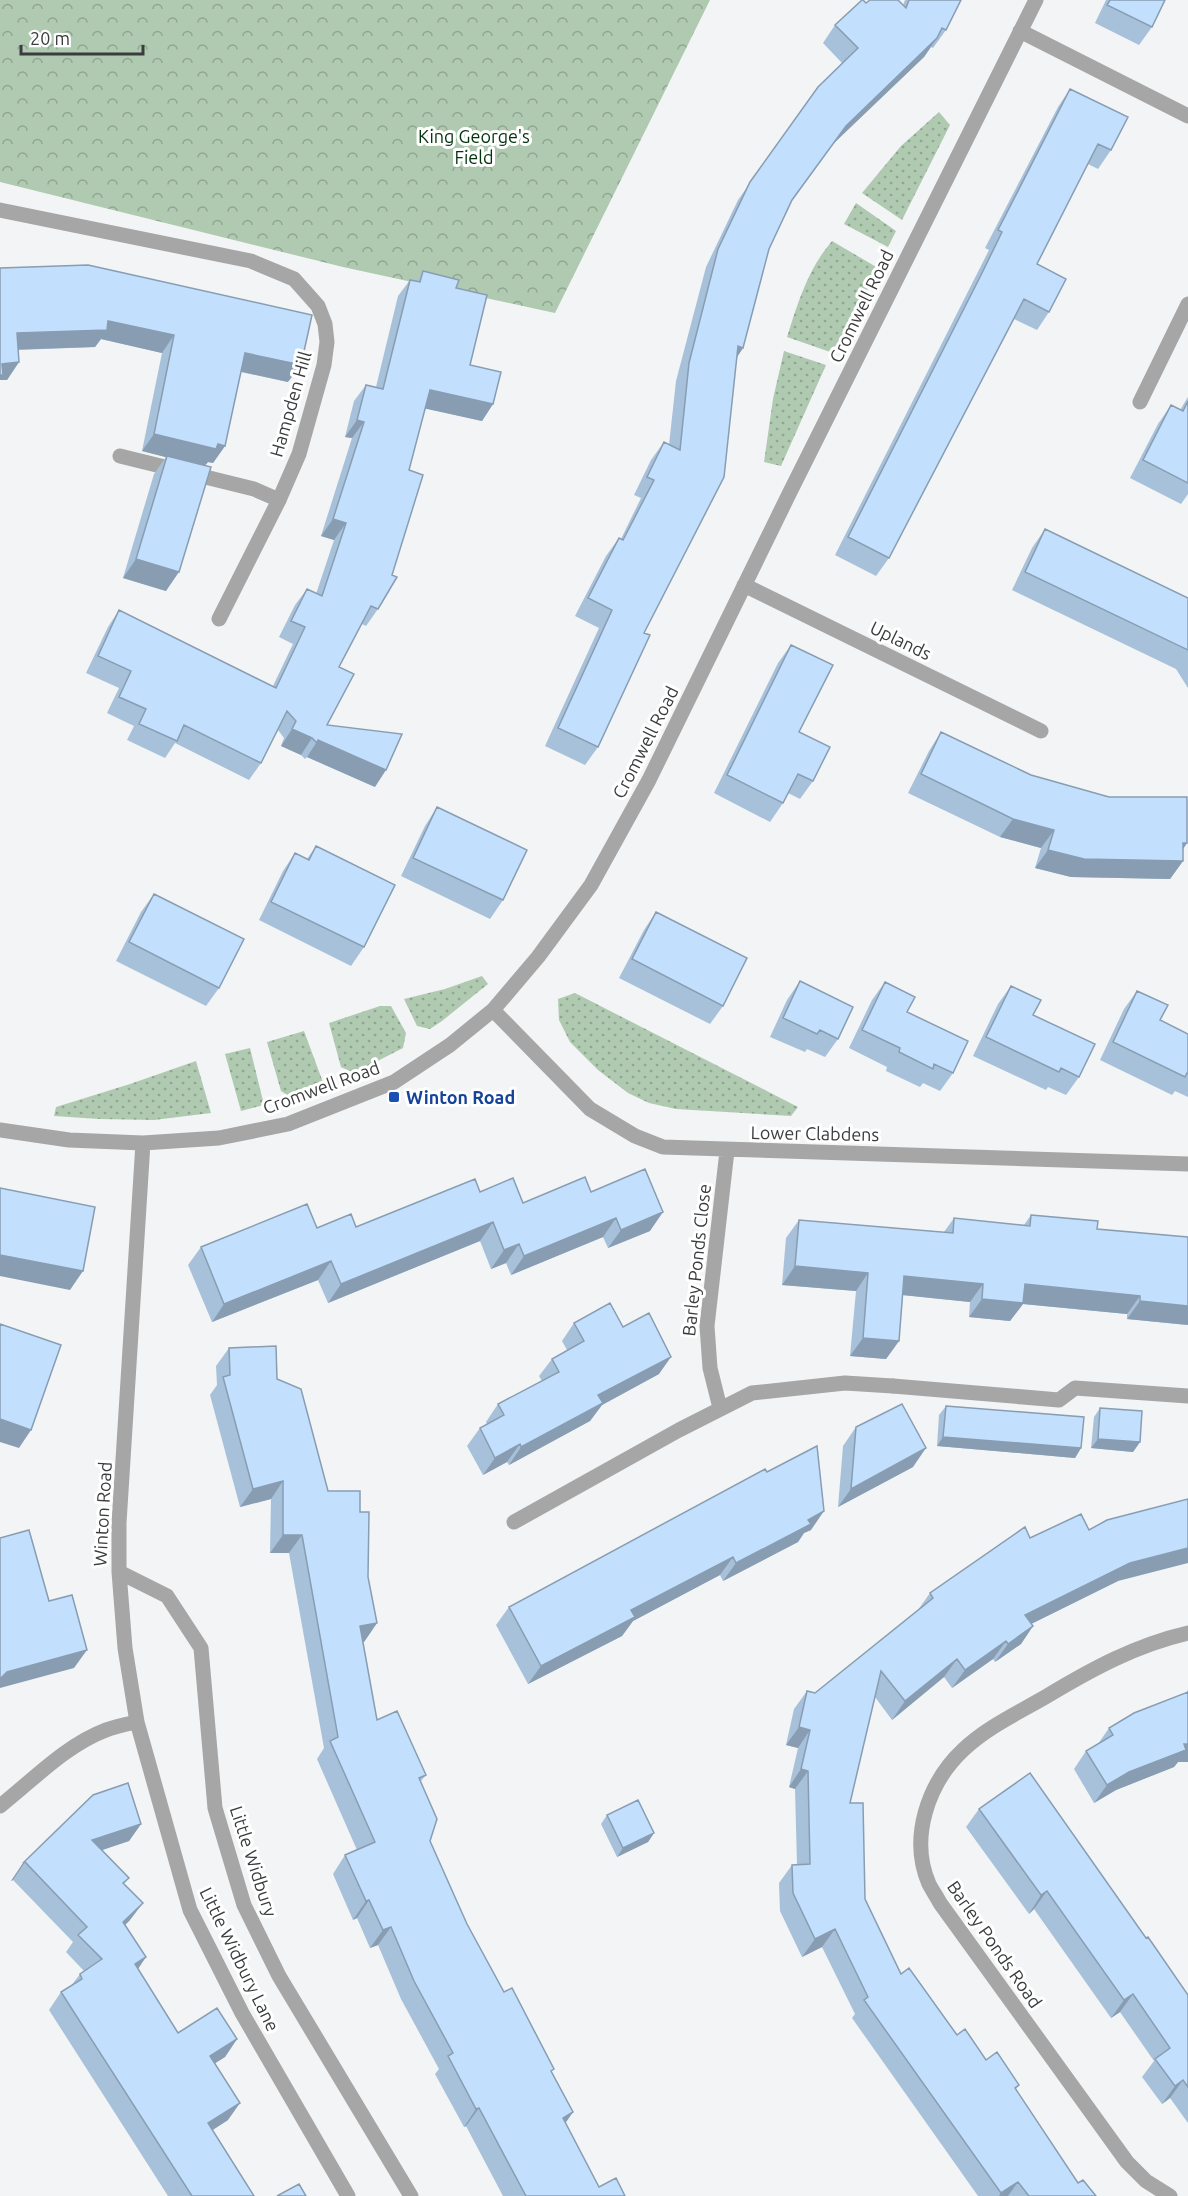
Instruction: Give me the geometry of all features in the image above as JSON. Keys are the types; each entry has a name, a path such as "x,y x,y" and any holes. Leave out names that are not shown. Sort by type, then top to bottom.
{"street":[{"name":"Cromwell Road","path":"0,1130 69,1140 143,1143 219,1138 288,1124 394,1082 450,1045 493,1010 538,957 591,885 649,780 1036,0"},
{"path":"1020,31 1188,116"},
{"name":"Hampden Hill","path":"0,210 250,261 294,279 318,306 325,324 327,342 324,365 299,454 279,500 219,619"},
{"path":"1140,402 1188,304"},
{"path":"120,456 254,489 279,500"},
{"name":"Uplands","path":"744,585 1041,731"},
{"name":"Lower Clabdens","path":"493,1010 590,1109 635,1136 663,1147 727,1151 1188,1164"},
{"name":"Winton Road","path":"137,1722 125,1648 119,1572 119,1523 143,1143"},
{"name":"Barley Ponds Close","path":"720,1408 710,1368 707,1326 727,1151"},
{"path":"514,1522 720,1408 752,1393 845,1383 1059,1400 1075,1388 1188,1396"},
{"name":"Little Widbury","path":"119,1572 167,1596 201,1648 215,1808 244,1905 279,1976 411,2196"},
{"name":"Barley Ponds Road","path":"1170,2196 1146,2181 1127,2162 940,1903 928,1883 921,1844 926,1806 944,1770 963,1749 998,1724 1087,1671 1137,1648 1188,1633"},
{"path":"0,1806 67,1752 87,1739 106,1730 137,1722"},
{"name":"Little Widbury Lane","path":"137,1722 190,1910 242,2013 348,2196"}],"green space":[{"name":"King George's Field","path":"0,0 710,0 555,313 343,267 0,182"},
{"path":"939,112 950,125 902,220 862,193 901,146"},
{"path":"856,203 896,231 888,247 844,224"},
{"path":"832,241 878,268 836,354 787,337 810,274"},
{"path":"784,351 826,365 781,466 764,462 773,399"},
{"path":"482,976 488,984 442,1021 430,1029 417,1026 404,999 445,989"},
{"path":"575,993 798,1107 791,1116 676,1109 649,1103 628,1093 598,1070 570,1042 559,1020 558,999"},
{"path":"380,1006 391,1006 406,1033 403,1048 354,1073 341,1067 329,1023"},
{"path":"304,1031 324,1085 292,1098 281,1091 267,1042"},
{"path":"250,1048 264,1105 241,1111 225,1054"},
{"path":"196,1061 211,1113 154,1120 54,1116 56,1107"}],"building":[{"path":"862,0 866,3 870,0 898,0 906,8 909,0 961,0 946,30 942,28 937,38 846,126 792,200 769,249 743,348 738,346 724,477 644,633 650,635 598,747 558,728 612,610 588,598 619,538 623,540 654,480 647,477 664,442 680,450 689,363 718,249 750,182 818,87 858,48 835,25"},
{"path":"1110,0 1165,0 1152,27 1107,5"},
{"path":"1070,89 1128,117 1111,150 1098,144 1037,264 1066,279 1049,312 1024,299 889,558 848,537 980,277 1002,232 998,230"},
{"path":"88,265 312,315 301,365 245,353 225,446 218,444 216,449 154,434 174,335 108,321 107,330 17,333 19,362 2,364 3,375 0,375 0,268"},
{"path":"423,271 459,280 456,288 487,295 470,365 501,372 493,404 430,390 409,470 423,475 392,575 397,577 378,609 371,606 339,667 354,674 327,725 402,734 386,770 318,740 317,743 312,738 292,729 296,721 287,711 261,763 184,725 177,741 139,724 146,709 119,697 131,671 98,656 119,610 276,688 305,627 291,621 307,589 322,596 346,523 333,519 364,422 357,420 366,385 383,389 410,280 420,282"},
{"path":"1188,401 1188,483 1143,460 1171,405 1183,411"},
{"path":"167,456 211,467 179,572 136,559"},
{"path":"1045,529 1188,598 1188,650 1025,572"},
{"path":"791,645 833,665 799,732 830,747 813,781 798,774 783,803 727,775"},
{"path":"941,732 1031,775 1109,797 1187,797 1187,843 1183,843 1183,861 1084,859 1048,850 1054,830 1013,819 921,774"},
{"path":"437,807 527,850 503,900 413,858"},
{"path":"316,846 395,885 364,947 271,902 295,853 309,860"},
{"path":"154,894 244,939 219,988 129,942"},
{"path":"656,912 747,958 723,1006 632,959"},
{"path":"800,981 853,1007 838,1039 820,1030 817,1034 783,1018"},
{"path":"885,982 915,997 907,1012 968,1041 953,1073 934,1064 933,1069 899,1052 900,1048 862,1030"},
{"path":"1011,986 1041,1000 1033,1015 1095,1044 1079,1077 1061,1068 1059,1072 986,1037"},
{"path":"1137,991 1168,1005 1160,1020 1188,1034 1188,1073 1185,1077 1113,1042"},
{"path":"645,1169 663,1212 621,1230 616,1218 524,1256 519,1244 504,1250 493,1222 341,1284 331,1261 224,1304 201,1247 307,1204 317,1228 351,1214 356,1227 475,1179 480,1192 513,1178 523,1203 585,1177 591,1192"},
{"path":"0,1188 95,1207 83,1271 0,1255"},
{"path":"1031,1215 1098,1221 1097,1229 1188,1237 1188,1306 1140,1301 1140,1296 1025,1284 1023,1303 982,1299 983,1284 904,1276 899,1341 863,1338 868,1273 795,1266 799,1220 953,1233 954,1218 1030,1226"},
{"path":"610,1303 623,1327 649,1313 671,1357 598,1395 603,1403 521,1447 520,1444 495,1458 480,1428 504,1415 498,1404 559,1372 552,1359 584,1341 574,1323"},
{"path":"0,1324 61,1345 31,1430 0,1419"},
{"path":"276,1346 277,1379 301,1389 328,1491 360,1491 360,1512 369,1512 368,1577 377,1623 360,1626 377,1720 397,1711 426,1775 419,1778 437,1819 430,1841 467,1924 504,1992 512,1988 554,2069 551,2071 573,2112 563,2118 599,2187 616,2178 625,2196 526,2196 448,2056 453,2053 414,1981 391,1927 383,1930 369,1900 366,1901 345,1855 375,1842 330,1741 338,1737 302,1535 283,1535 283,1481 253,1489 223,1377 230,1375 229,1348"},
{"path":"902,1404 926,1448 851,1489 856,1427"},
{"path":"946,1406 1084,1417 1081,1448 943,1437"},
{"path":"1100,1408 1142,1411 1140,1442 1098,1439"},
{"path":"817,1446 824,1511 808,1520 811,1524 736,1563 733,1557 631,1610 635,1617 541,1666 509,1607 765,1469 767,1472"},
{"path":"1188,1499 1188,1548 1130,1563 1025,1615 1033,1626 1008,1644 1006,1641 965,1670 957,1659 905,1701 881,1671 850,1803 863,1803 865,1899 901,1974 909,1968 957,2035 965,2029 986,2060 997,2052 1019,2085 1015,2088 1078,2183 1083,2180 1096,2196 1029,2196 1018,2182 1001,2193 864,2000 868,1997 835,1929 815,1939 793,1893 792,1865 810,1864 808,1771 801,1769 810,1730 799,1727 807,1691 815,1693 933,1598 930,1593 1025,1527 1030,1538 1081,1514 1089,1530 1107,1520"},
{"path":"29,1530 49,1601 72,1595 87,1650 7,1672 0,1679 0,1538"},
{"path":"1188,1692 1188,1744 1184,1744 1186,1750 1129,1772 1107,1785 1086,1751 1113,1735 1109,1728 1134,1713"},
{"path":"1030,1773 1188,1995 1188,2087 1183,2080 1175,2086 1155,2059 1170,2048 1133,1994 1124,2000 1047,1891 1041,1895 979,1809"},
{"path":"128,1783 141,1824 92,1840 129,1878 123,1883 143,1903 123,1922 146,1957 135,1964 178,2033 217,2008 237,2039 210,2056 240,2103 208,2123 254,2196 192,2196 61,1992 82,1979 80,1974 102,1959 78,1935 87,1927 25,1862 23,1863 93,1795"},
{"path":"638,1800 654,1833 623,1848 607,1815"},
{"path":"299,2184 306,2196 277,2196"}],"place":[{"name":"Winton Road","path":"394,1097"}]}
